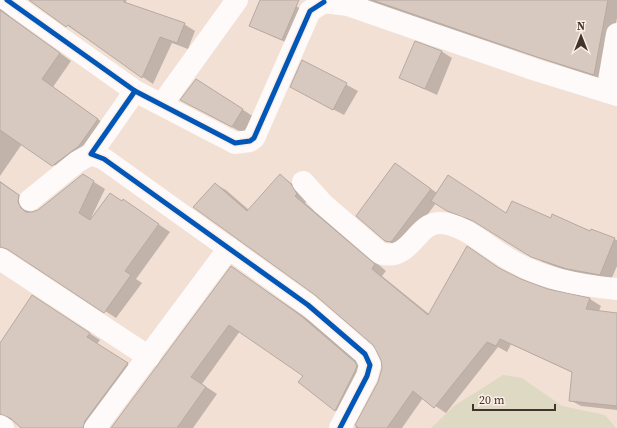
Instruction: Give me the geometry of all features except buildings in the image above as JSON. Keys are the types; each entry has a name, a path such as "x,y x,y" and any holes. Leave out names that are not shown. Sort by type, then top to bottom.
{"street":[{"path":"7,0 135,91 235,143 250,141 254,138 310,11 323,1 348,5 418,30 612,94 617,34"},
{"path":"162,104 237,0"},
{"path":"30,200 77,162 91,154 135,91"},
{"path":"91,154 104,159 308,305 365,354 370,365 367,376 340,428"},
{"path":"303,182 329,209 380,253 390,256 399,253 428,227 438,222 455,225 514,262 532,271 588,286 617,289"},
{"path":"95,428 229,248"},
{"path":"0,259 149,357"}],"shaded area":[{"path":"503,375 522,378 562,406 605,415 616,428 431,428 454,406"}],"cycle path":[{"path":"7,0 135,91 235,143 250,141 254,138 310,11 324,2"},
{"path":"135,91 91,154 104,159 308,305 365,354 370,365 367,376 340,428"}]}
